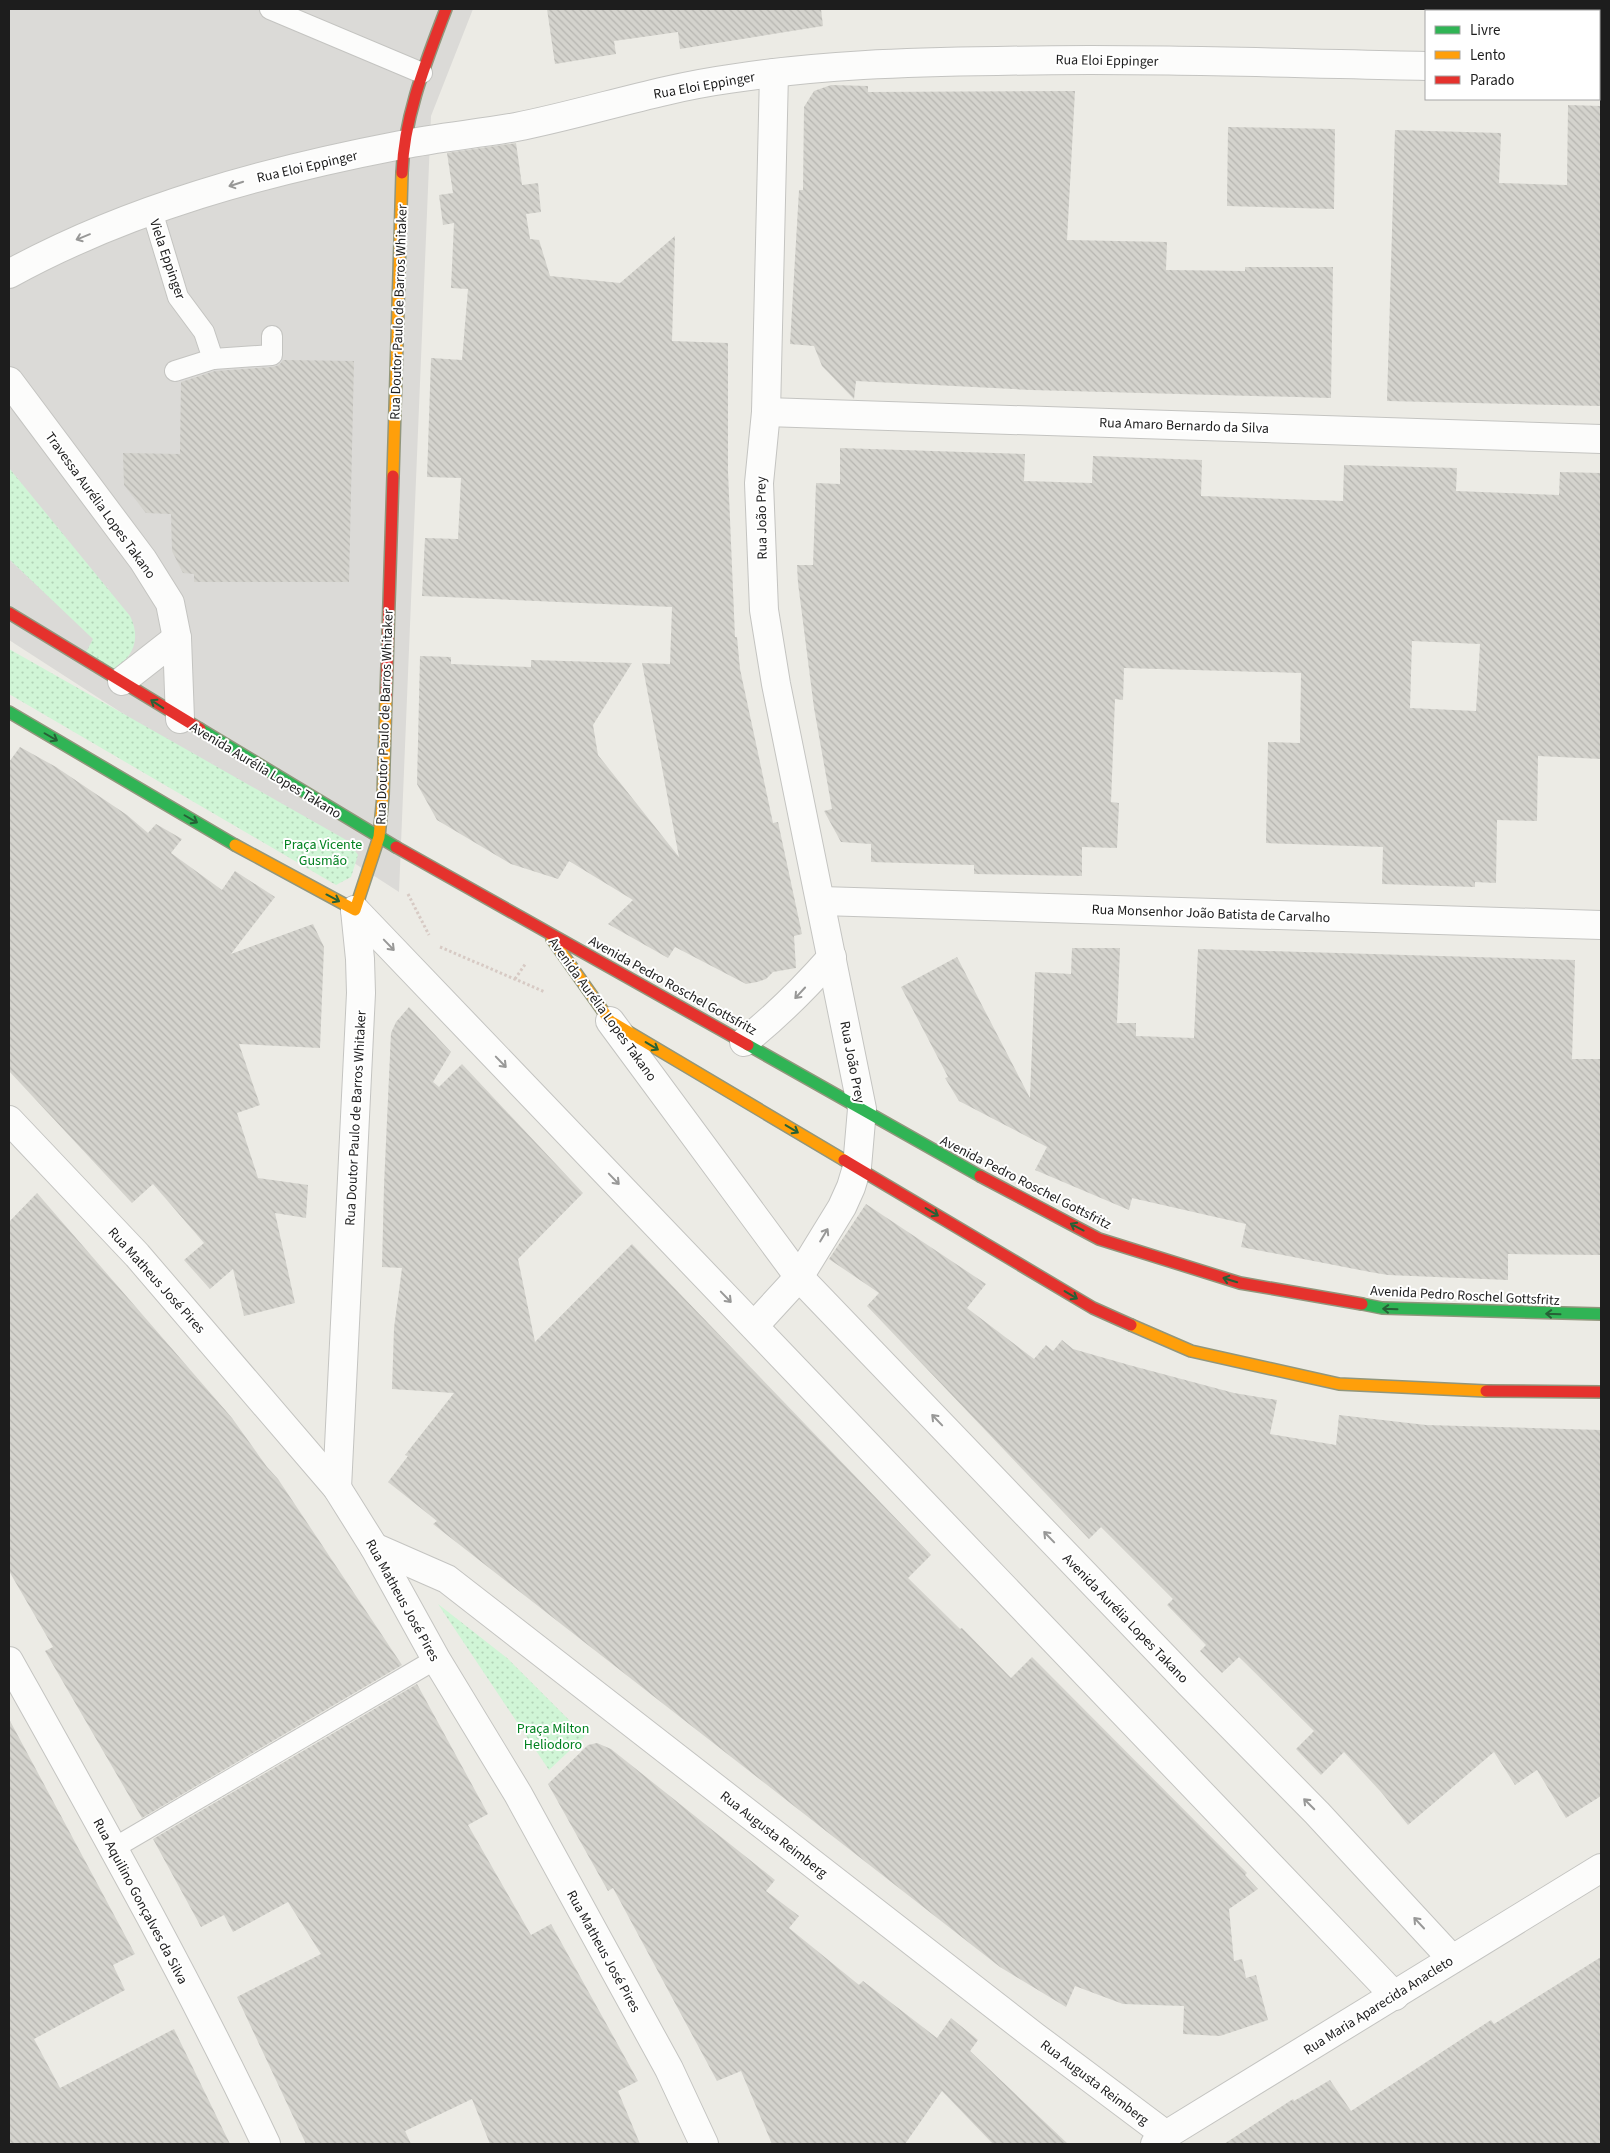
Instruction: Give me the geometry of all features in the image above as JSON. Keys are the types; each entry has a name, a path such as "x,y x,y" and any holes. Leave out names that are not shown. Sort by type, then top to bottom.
{"street":[{"name":"Rua Doutor Paulo de Barros Whitaker","path":"337,1488 360,1002 360,959 355,910 379,837 383,796 403,144 422,74 446,9"},
{"name":"Rua Eloi Eppinger","path":"9,274 53,250 152,211 260,176 403,144 516,127 672,89 728,79 890,62 1082,59 1425,66"},
{"name":"Rua João Prey","path":"774,73 766,412 759,483 764,610 776,684 862,1108 857,1167 851,1187 842,1207 799,1277"},
{"name":"Travessa Aurélia Lopes Takano","path":"9,381 143,560 170,603 178,638 180,719"},
{"name":"Rua Amaro Bernardo da Silva","path":"766,412 1601,439"},
{"name":"Avenida Aurélia Lopes Takano","path":"9,613 122,681 180,719 379,837 546,932 799,1277 1317,1814 1452,1959"},
{"path":"122,681 178,638"},
{"path":"9,712 249,853 355,910 1395,1996"},
{"name":"Rua Monsenhor João Batista de Carvalho","path":"821,901 1601,925"},
{"name":"Avenida Pedro Roschel Gottsfritz","path":"546,932 862,1108 943,1157 1099,1239 1240,1283 1382,1308 1601,1314"},
{"path":"744,1042 778,1015 799,995 832,957"},
{"path":"610,1021 1093,1308 1191,1351 1339,1384 1491,1391 1601,1392"},
{"name":"Rua Matheus José Pires","path":"9,1120 137,1255 337,1488 374,1547 436,1659 527,1811 669,2069 704,2144"},
{"path":"754,1326 799,1277"},
{"name":"Rua Augusta Reimberg","path":"374,1547 447,1579 1034,2036 1160,2140"},
{"name":"Rua Aquilino Gonçalves da Silva","path":"9,1661 114,1848 232,2071 266,2144"},
{"name":"Rua Maria Aparecida Anacleto","path":"1160,2140 1601,1868"}],"lane":[{"path":"270,9 422,74"},
{"name":"Viela Eppinger","path":"152,211 178,297 204,332 213,359"},
{"path":"175,371 213,359 272,355 272,336"},
{"path":"114,1848 436,1659"}],"path":[{"path":"434,944 515,979"}],"shaded area":[{"path":"9,9 473,9 431,116 399,892 9,640"}],"green space":[{"path":"9,468 130,616 135,633 133,648 125,661 112,672 84,656 93,639 9,559"},
{"name":"Praça Vicente Gusmão","path":"9,649 348,841 358,855 351,877 336,885 9,694"},
{"name":"Praça Milton Heliodoro","path":"438,1604 507,1658 585,1736 549,1770"}],"building":[{"path":"547,9 821,9 823,26 680,49 678,32 614,41 616,54 555,64"},
{"path":"831,85 868,86 868,92 1075,91 1067,240 1167,242 1166,270 1245,271 1245,267 1333,267 1331,398 1031,390 856,381 854,399 822,366 814,346 790,344 799,190 803,190 804,107 814,91"},
{"path":"1568,105 1601,106 1601,406 1387,401 1395,130 1501,133 1499,183 1567,185"},
{"path":"1228,127 1335,129 1334,209 1227,206"},
{"path":"516,143 522,185 538,183 541,212 526,214 530,239 539,240 550,276 620,283 675,236 672,341 728,343 728,472 735,637 737,637 740,669 773,823 778,822 802,934 794,936 796,968 773,972 766,979 757,982 746,984 675,947 668,958 608,924 633,900 569,861 558,879 511,864 437,820 417,784 420,656 451,657 451,664 531,667 531,660 632,663 593,725 598,755 679,857 642,663 670,664 672,607 422,596 425,538 458,539 461,478 427,477 431,358 462,360 468,289 451,288 454,223 443,225 439,195 453,193 447,153"},
{"path":"283,360 354,361 349,582 194,582 194,574 183,573 172,551 171,514 146,513 124,485 123,453 180,454 181,382 215,371 273,367 279,365"},
{"path":"840,448 1025,454 1024,481 1092,483 1093,456 1202,460 1201,496 1343,501 1344,465 1457,468 1456,491 1559,495 1560,472 1601,473 1601,759 1538,756 1537,821 1497,820 1496,883 1475,882 1475,887 1382,884 1383,847 1266,843 1268,742 1300,743 1301,673 1124,668 1123,700 1115,699 1111,802 1119,803 1117,848 1082,847 1082,876 974,874 974,865 871,862 871,844 841,842 824,811 832,809 814,708 798,583 797,565 813,565 816,483 840,484","holes":["1412,641 1480,644 1476,711 1410,708"]},
{"path":"20,747 56,767 127,815 148,833 156,824 182,839 171,853 222,890 235,871 275,897 231,954 313,924 324,947 320,1048 239,1044 260,1105 237,1113 258,1178 308,1185 306,1218 275,1213 295,1303 244,1316 233,1269 210,1289 184,1260 204,1243 153,1184 132,1203 9,1071 9,762"},
{"path":"1072,948 1120,948 1117,1023 1136,1023 1136,1036 1194,1038 1198,949 1575,960 1572,1059 1601,1059 1601,1255 1508,1254 1508,1280 1388,1275 1241,1247 1246,1224 1132,1198 1129,1210 1035,1170 1047,1147 959,1101 945,1078 948,1077 901,987 957,957 1030,1098 1035,972 1071,974"},
{"path":"409,1007 451,1052 433,1082 439,1087 462,1064 583,1193 518,1259 535,1342 632,1244 931,1555 908,1578 960,1629 962,1628 1011,1678 1032,1657 1247,1873 1245,1875 1258,1889 1229,1909 1234,1961 1242,1959 1246,1978 1256,1975 1268,2020 1220,2036 1183,2034 1184,2006 1123,2004 1075,1986 1066,2007 1000,1967 433,1524 437,1521 388,1482 408,1456 405,1455 454,1393 392,1389 394,1328 402,1268 382,1267 384,1185 391,1033 396,1022"},
{"path":"37,1193 232,1418 267,1467 278,1479 402,1665 142,1818 45,1651 53,1647 9,1571 9,1222"},
{"path":"866,1204 986,1284 967,1308 1034,1359 1046,1345 1053,1351 1062,1340 1073,1349 1129,1365 1234,1393 1277,1400 1270,1434 1336,1445 1339,1415 1426,1425 1601,1430 1601,1796 1566,1818 1537,1770 1515,1785 1494,1752 1408,1825 1344,1752 1321,1775 1296,1749 1314,1731 1239,1657 1222,1673 1200,1651 1206,1645 1167,1605 1173,1599 1101,1527 1089,1539 867,1306 879,1293 829,1259"},
{"path":"417,1684 488,1814 468,1825 531,1935 551,1924 638,2081 618,2091 640,2144 490,2144 472,2099 405,2131 411,2144 306,2144 237,1997 321,1954 288,1902 233,1932 224,1915 201,1927 153,1839"},
{"path":"9,1719 135,1954 113,1965 125,1990 34,2039 60,2088 174,2029 230,2144 9,2144"},
{"path":"597,1743 611,1749 775,1880 766,1891 799,1916 789,1928 859,1985 863,1981 937,2038 951,2018 978,2040 970,2051 1068,2144 993,2144 942,2091 905,2144 772,2144 741,2071 717,2081 613,1888 608,1891 548,1784 588,1745"},
{"path":"1601,1957 1601,2144 1224,2144 1293,2099 1294,2101 1330,2080 1351,2111 1491,2020 1494,2024"}],"traffic: fast":[{"path":"9,712 235,845"},
{"path":"200,729 396,847"},
{"path":"748,1045 980,1176"},
{"path":"1362,1304 1382,1308 1601,1314"}],"traffic: slow":[{"path":"393,476 402,173"},
{"path":"235,845 355,910 379,837 383,796 386,698"},
{"path":"552,939 610,1021 844,1160"},
{"path":"1131,1325 1191,1351 1339,1384 1486,1391"}],"traffic: jam":[{"path":"402,173 407,131 417,90 446,9"},
{"path":"386,698 393,476"},
{"path":"9,613 200,729"},
{"path":"396,847 748,1045"},
{"path":"844,1160 1093,1308 1131,1325"},
{"path":"980,1176 1099,1239 1240,1283 1362,1304"},
{"path":"1486,1391 1601,1392"}]}
